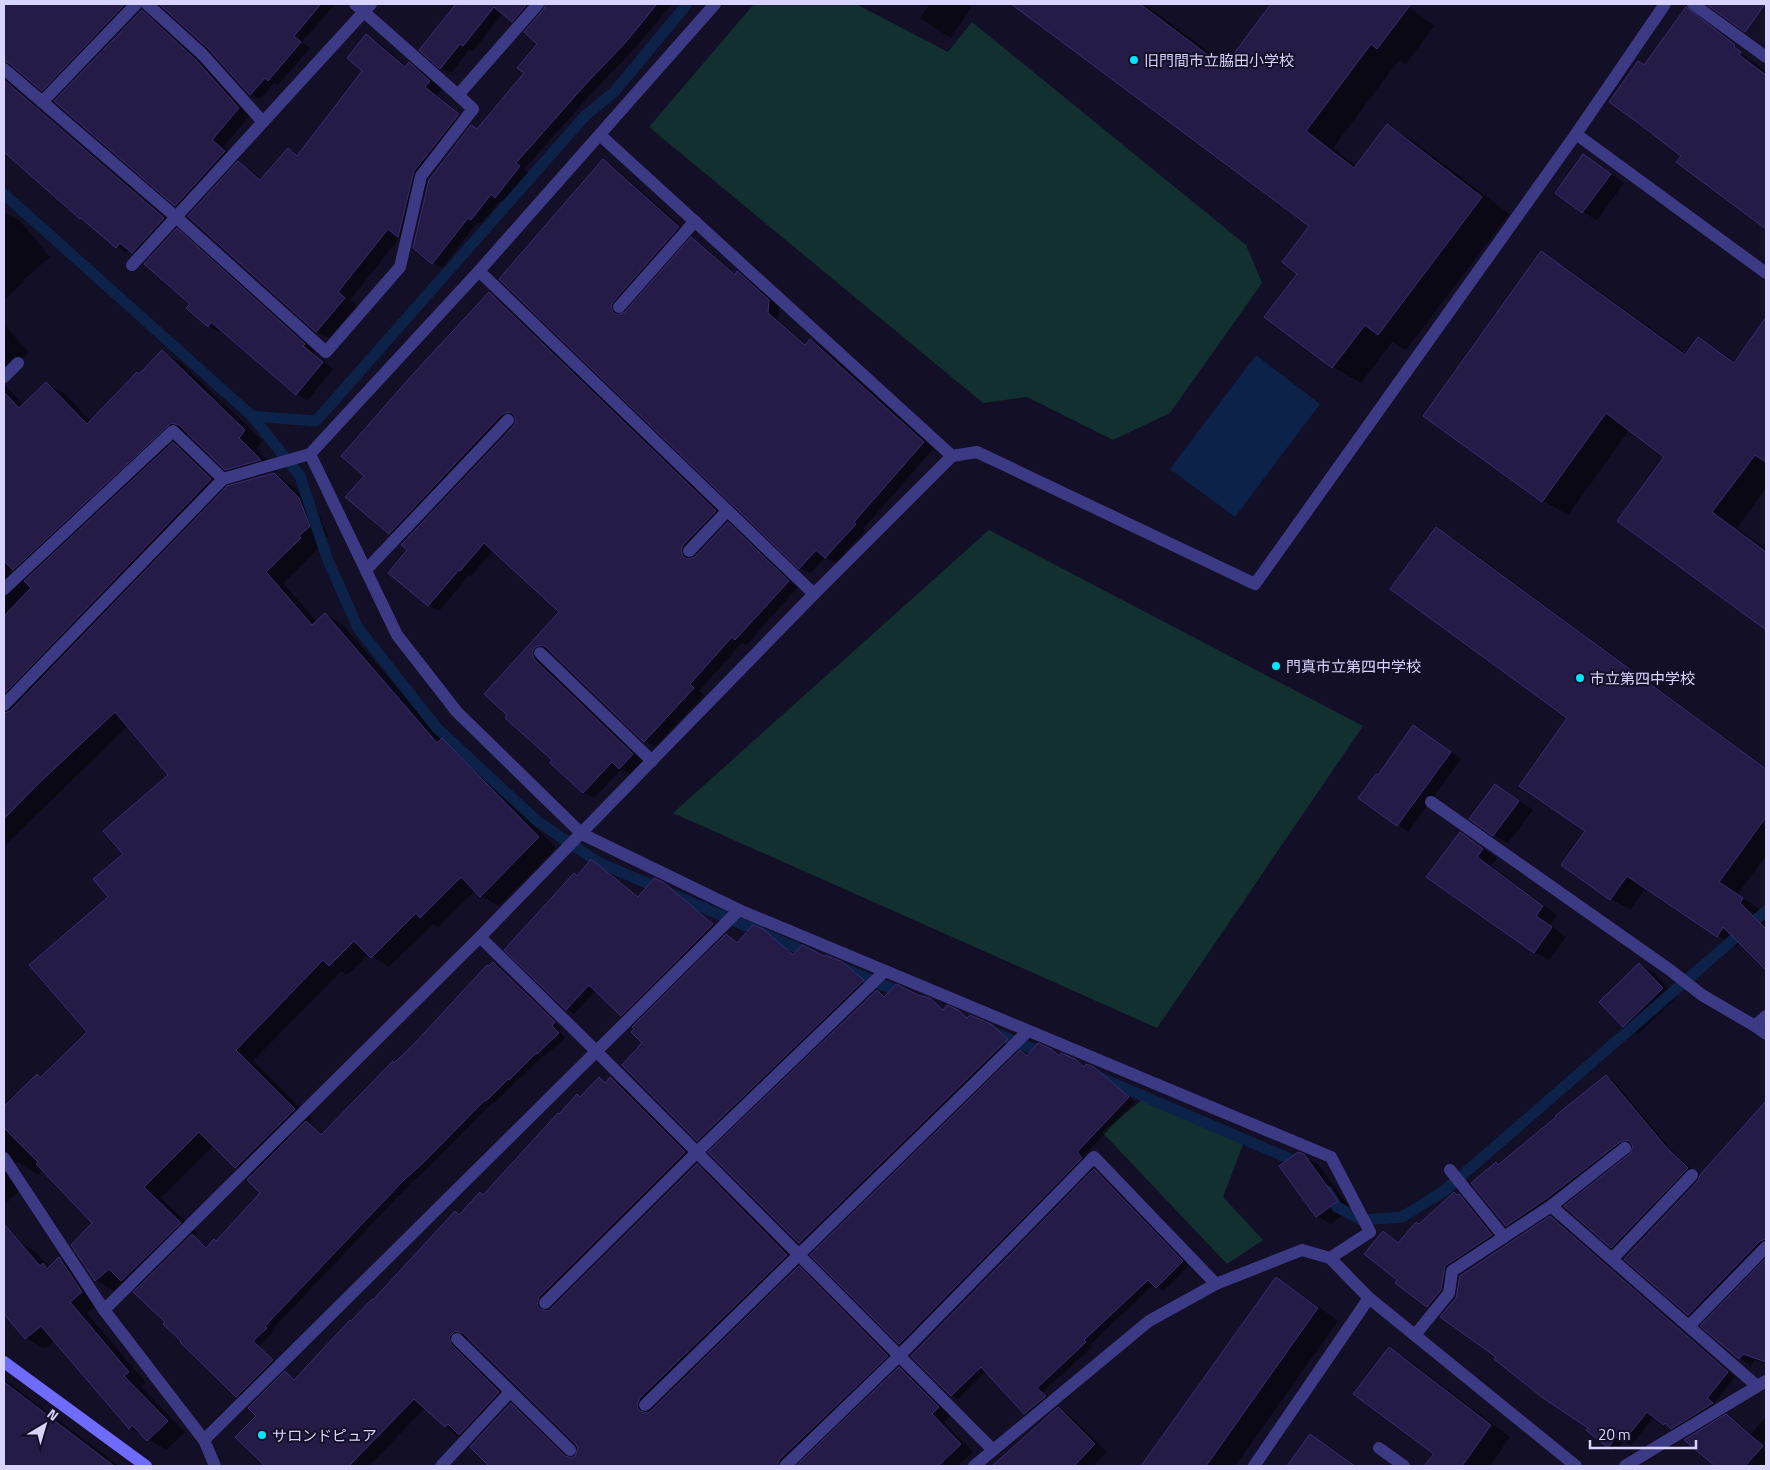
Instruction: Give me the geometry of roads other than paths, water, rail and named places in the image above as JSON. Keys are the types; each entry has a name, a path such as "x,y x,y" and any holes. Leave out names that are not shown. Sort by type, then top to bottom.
{"main road":[{"path":"4,1362 146,1466"}],"street":[{"path":"42,102 136,4"},
{"path":"146,4 202,54 263,122"},
{"path":"458,95 538,4"},
{"path":"4,705 223,479 310,454 478,272 715,4"},
{"path":"104,1310 480,937 814,594 952,456 977,452 1255,584 1576,134 1665,4"},
{"path":"1693,4 1766,57"},
{"path":"4,69 176,217 326,352 400,267 421,176 473,109 363,7 263,122 176,217 132,265"},
{"path":"600,134 952,456"},
{"path":"1576,134 1766,273"},
{"path":"620,307 695,221"},
{"path":"478,272 814,594"},
{"path":"4,377 18,364"},
{"path":"366,570 508,420"},
{"path":"4,589 173,431 223,479"},
{"path":"310,454 397,635 457,712 582,834 739,910 1331,1157 1370,1232 1330,1258"},
{"path":"689,551 727,511"},
{"path":"540,653 652,761"},
{"path":"1431,802 1670,970 1702,995 1766,1034"},
{"path":"204,1440 739,910"},
{"path":"480,937 993,1450"},
{"path":"546,1303 697,1152 885,971"},
{"path":"1755,1026 1766,1016"},
{"path":"645,1405 1028,1031"},
{"path":"1415,1335 1449,1293 1452,1271 1552,1206 1625,1148"},
{"path":"785,1466 899,1356 1094,1157 1216,1284"},
{"path":"4,1158 104,1310 204,1440 215,1466"},
{"path":"1450,1170 1504,1236"},
{"path":"1612,1259 1692,1175"},
{"path":"1552,1206 1689,1326 1762,1384 1625,1466"},
{"path":"1689,1326 1766,1247"},
{"path":"974,1466 1149,1321 1216,1284 1302,1250 1330,1258 1369,1298 1576,1466"},
{"path":"1254,1466 1369,1298"},
{"path":"457,1339 570,1450"},
{"path":"441,1466 510,1392"},
{"path":"1379,1448 1404,1466"}],"water":[{"path":"1256,355 1320,404 1235,517 1170,469"}],"waterway":[{"path":"252,416 316,421 585,116 615,91 687,4"},
{"path":"4,194 252,416 300,476 327,558 358,628 437,728 537,821 598,862 813,955"},
{"path":"1327,1191 1337,1207 1362,1220 1402,1217 1444,1191 1766,911"},
{"path":"843,968 904,994"},
{"path":"993,1032 1047,1055"},
{"path":"1099,1077 1302,1164"}],"place":[{"name":"旧門間市立脇田小学校","path":"1134,60"},
{"name":"門真市立第四中学校","path":"1276,666"},
{"name":"市立第四中学校","path":"1580,678"},
{"name":"サロンドピュア","path":"262,1435"}]}
